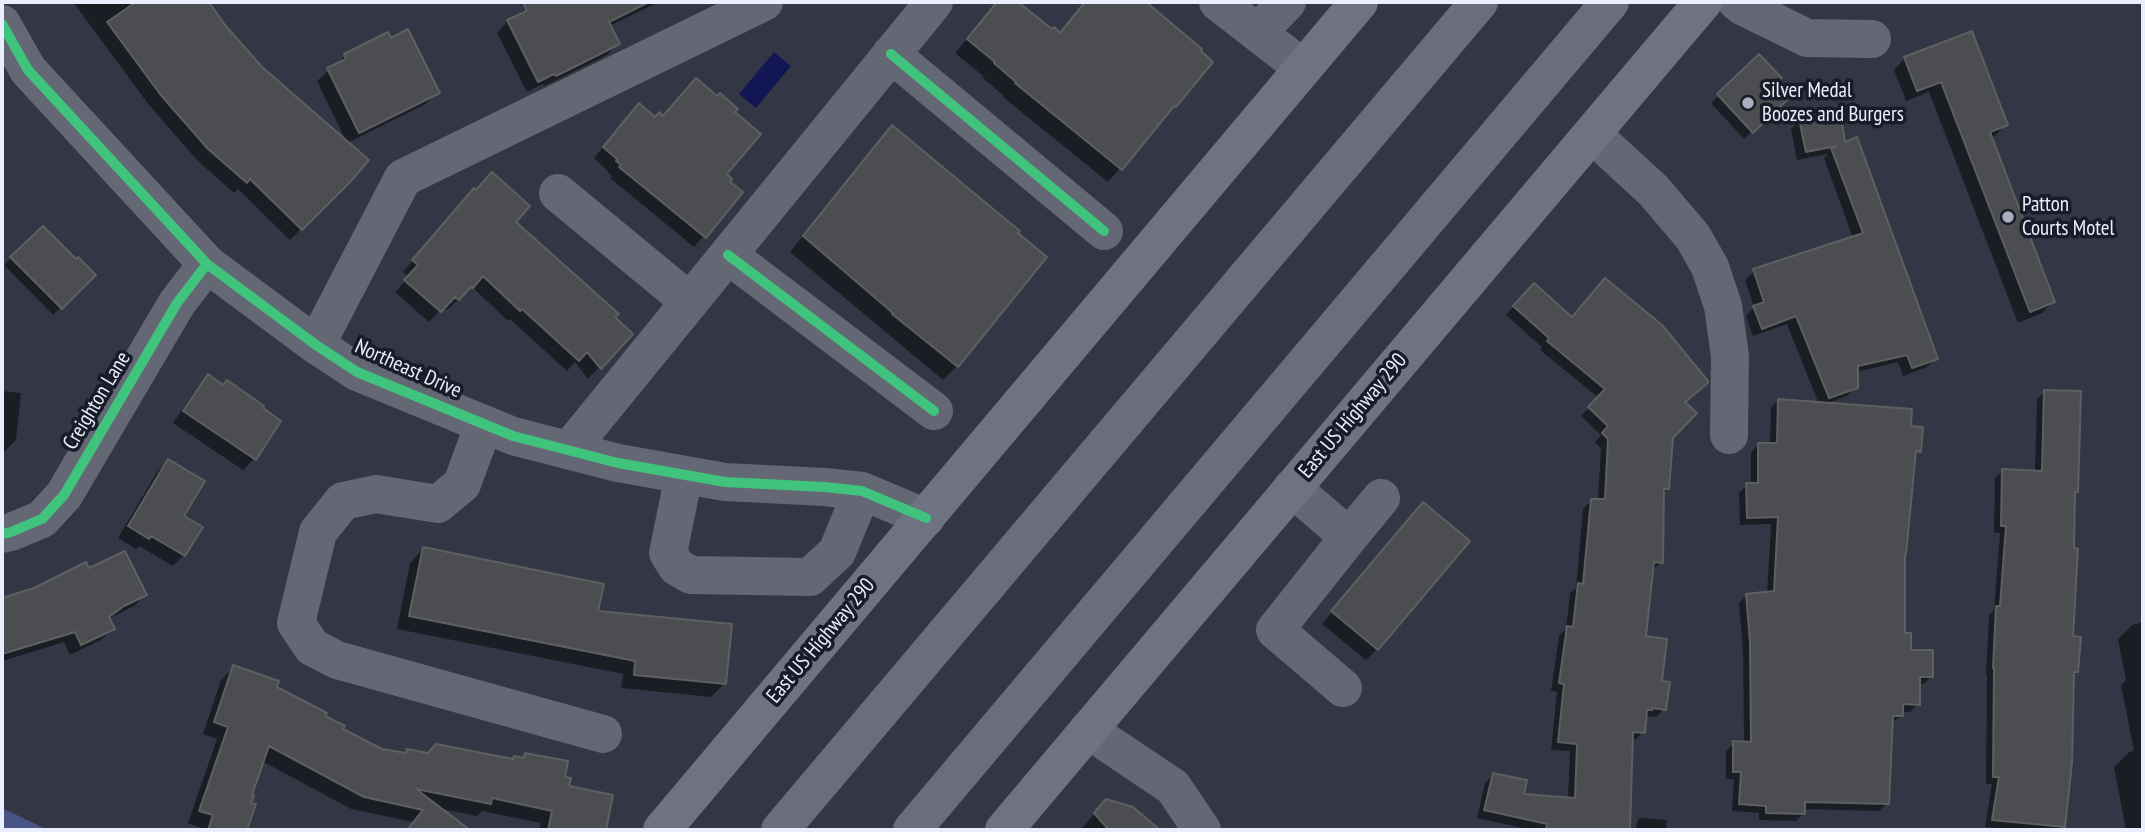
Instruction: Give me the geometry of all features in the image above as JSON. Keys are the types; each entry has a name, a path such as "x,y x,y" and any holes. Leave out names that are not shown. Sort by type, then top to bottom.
{"highway":[{"path":"780,830 1479,2"},
{"path":"912,830 1610,2"}],"main road":[{"name":"East US Highway 290","path":"662,830 926,518 1279,49 1359,2"},
{"name":"East US Highway 290","path":"1010,829 1088,730 1703,2"}],"street":[{"path":"316,345 403,178 764,2"},
{"path":"569,450 934,2"},
{"path":"1218,2 1279,49 1287,2"},
{"path":"1737,2 1807,38 1872,39"},
{"name":"Northeast Drive","path":"2,24 29,70 206,264 357,372 513,436 618,463 725,482 862,491 926,518"},
{"path":"891,54 1104,231"},
{"path":"1592,134 1654,191 1693,237 1710,267 1723,306 1730,356 1729,435"},
{"path":"558,193 690,302"},
{"path":"728,255 934,411"},
{"name":"Creighton Lane","path":"2,534 42,519 64,495 177,303 206,264"},
{"path":"484,424 462,484 438,504 376,494 343,501 318,532 296,623 312,647 337,660 603,734"},
{"path":"684,475 668,553 677,567 691,575 810,577 837,552 862,491"},
{"path":"1292,488 1349,537"},
{"path":"1343,688 1275,630 1381,498"},
{"path":"1088,730 1173,787 1202,830"}],"shaded area":[{"path":"774,52 791,66 756,108 739,94"},
{"path":"2,808 48,830 2,830"}],"building":[{"path":"136,2 209,2 225,25 262,67 369,160 302,230 250,179 247,183 208,149 160,94 107,22"},
{"path":"523,2 649,2 609,22 620,44 556,76 554,74 538,82 507,20 527,11"},
{"path":"997,2 1018,2 1060,33 1085,2 1146,2 1202,49 1213,62 1122,170 1015,83 967,39"},
{"path":"408,29 440,93 359,133 327,68 346,59 344,54 388,32 391,38"},
{"name":"Patton Courts Motel","path":"1972,31 2008,125 1990,132 2055,302 2030,312 1941,82 1917,91 1904,57"},
{"name":"Silver Medal Boozes and Burgers","path":"1759,54 1782,78 1774,86 1787,100 1753,133 1717,94"},
{"path":"696,78 717,96 720,93 738,109 735,112 761,134 727,174 732,179 730,182 743,192 706,238 619,167 621,165 617,159 603,147 639,103 655,117 659,112 663,116"},
{"path":"1840,111 1845,142 1857,137 1938,359 1912,368 1907,355 1858,366 1858,388 1829,398 1796,316 1762,329 1753,306 1764,302 1753,269 1863,233 1831,148 1837,146 1806,152 1799,119"},
{"path":"892,125 1020,231 1018,233 1047,257 958,367 892,314 803,236"},
{"path":"492,172 530,206 516,222 619,314 615,317 633,334 601,369 587,352 579,361 483,276 459,300 455,297 441,312 404,280 418,265 412,260 474,188 476,190"},
{"path":"43,226 96,275 62,309 10,257"},
{"path":"1605,278 1662,325 1708,383 1685,402 1697,413 1673,438 1669,489 1664,489 1663,563 1654,562 1646,636 1667,639 1662,681 1670,682 1666,710 1647,710 1645,733 1633,732 1630,830 1546,830 1547,824 1484,810 1493,773 1527,780 1524,794 1575,798 1577,744 1558,742 1564,684 1559,683 1567,626 1573,627 1578,583 1583,584 1591,499 1605,499 1608,439 1602,433 1608,426 1588,407 1605,389 1547,341 1549,338 1513,306 1534,283 1572,317"},
{"path":"208,374 223,385 227,380 281,421 256,460 183,411"},
{"path":"2044,390 2081,391 2078,492 2075,492 2074,548 2078,549 2073,636 2081,637 2078,672 2074,672 2072,763 2065,827 1992,820 1999,777 1993,777 1993,668 1996,606 2000,606 2006,526 2001,526 2002,469 2042,471"},
{"path":"1778,399 1912,409 1911,426 1923,427 1921,452 1916,451 1905,554 1905,633 1911,633 1911,650 1933,650 1933,677 1920,677 1920,705 1903,704 1903,716 1893,716 1889,804 1805,802 1805,814 1766,813 1766,806 1739,804 1741,772 1733,772 1733,741 1751,742 1750,642 1746,594 1774,591 1778,517 1747,518 1746,483 1758,483 1758,443 1777,443"},
{"path":"168,459 205,481 184,516 203,527 185,556 128,526"},
{"path":"1423,502 1470,541 1378,650 1331,611"},
{"path":"423,547 604,584 598,611 732,624 726,684 634,675 635,661 409,616"},
{"path":"125,551 147,595 109,617 115,629 81,645 75,632 2,654 2,598 34,588 86,562 89,568"},
{"path":"233,665 279,681 277,687 327,713 325,716 345,726 343,729 382,749 406,753 407,749 428,753 436,744 513,759 514,756 524,758 525,753 568,761 565,777 571,778 569,786 613,795 606,830 548,830 552,811 492,798 491,804 416,789 470,830 407,830 423,810 364,797 269,746 252,795 254,796 251,803 256,804 247,830 208,830 213,815 199,811 228,727 214,722"},
{"path":"1106,799 1133,807 1160,830 1109,830 1094,813"}],"cycle path":[{"path":"2,24 28,70 207,264 357,372 513,436 618,463 725,482 862,491 926,518"},
{"path":"891,54 1104,231"},
{"path":"728,255 934,411"},
{"path":"2,534 42,519 64,495 177,303 207,264"}],"place":[{"name":"Silver Medal Boozes and Burgers","path":"1748,103"},
{"name":"Patton Courts Motel","path":"2008,217"}]}
